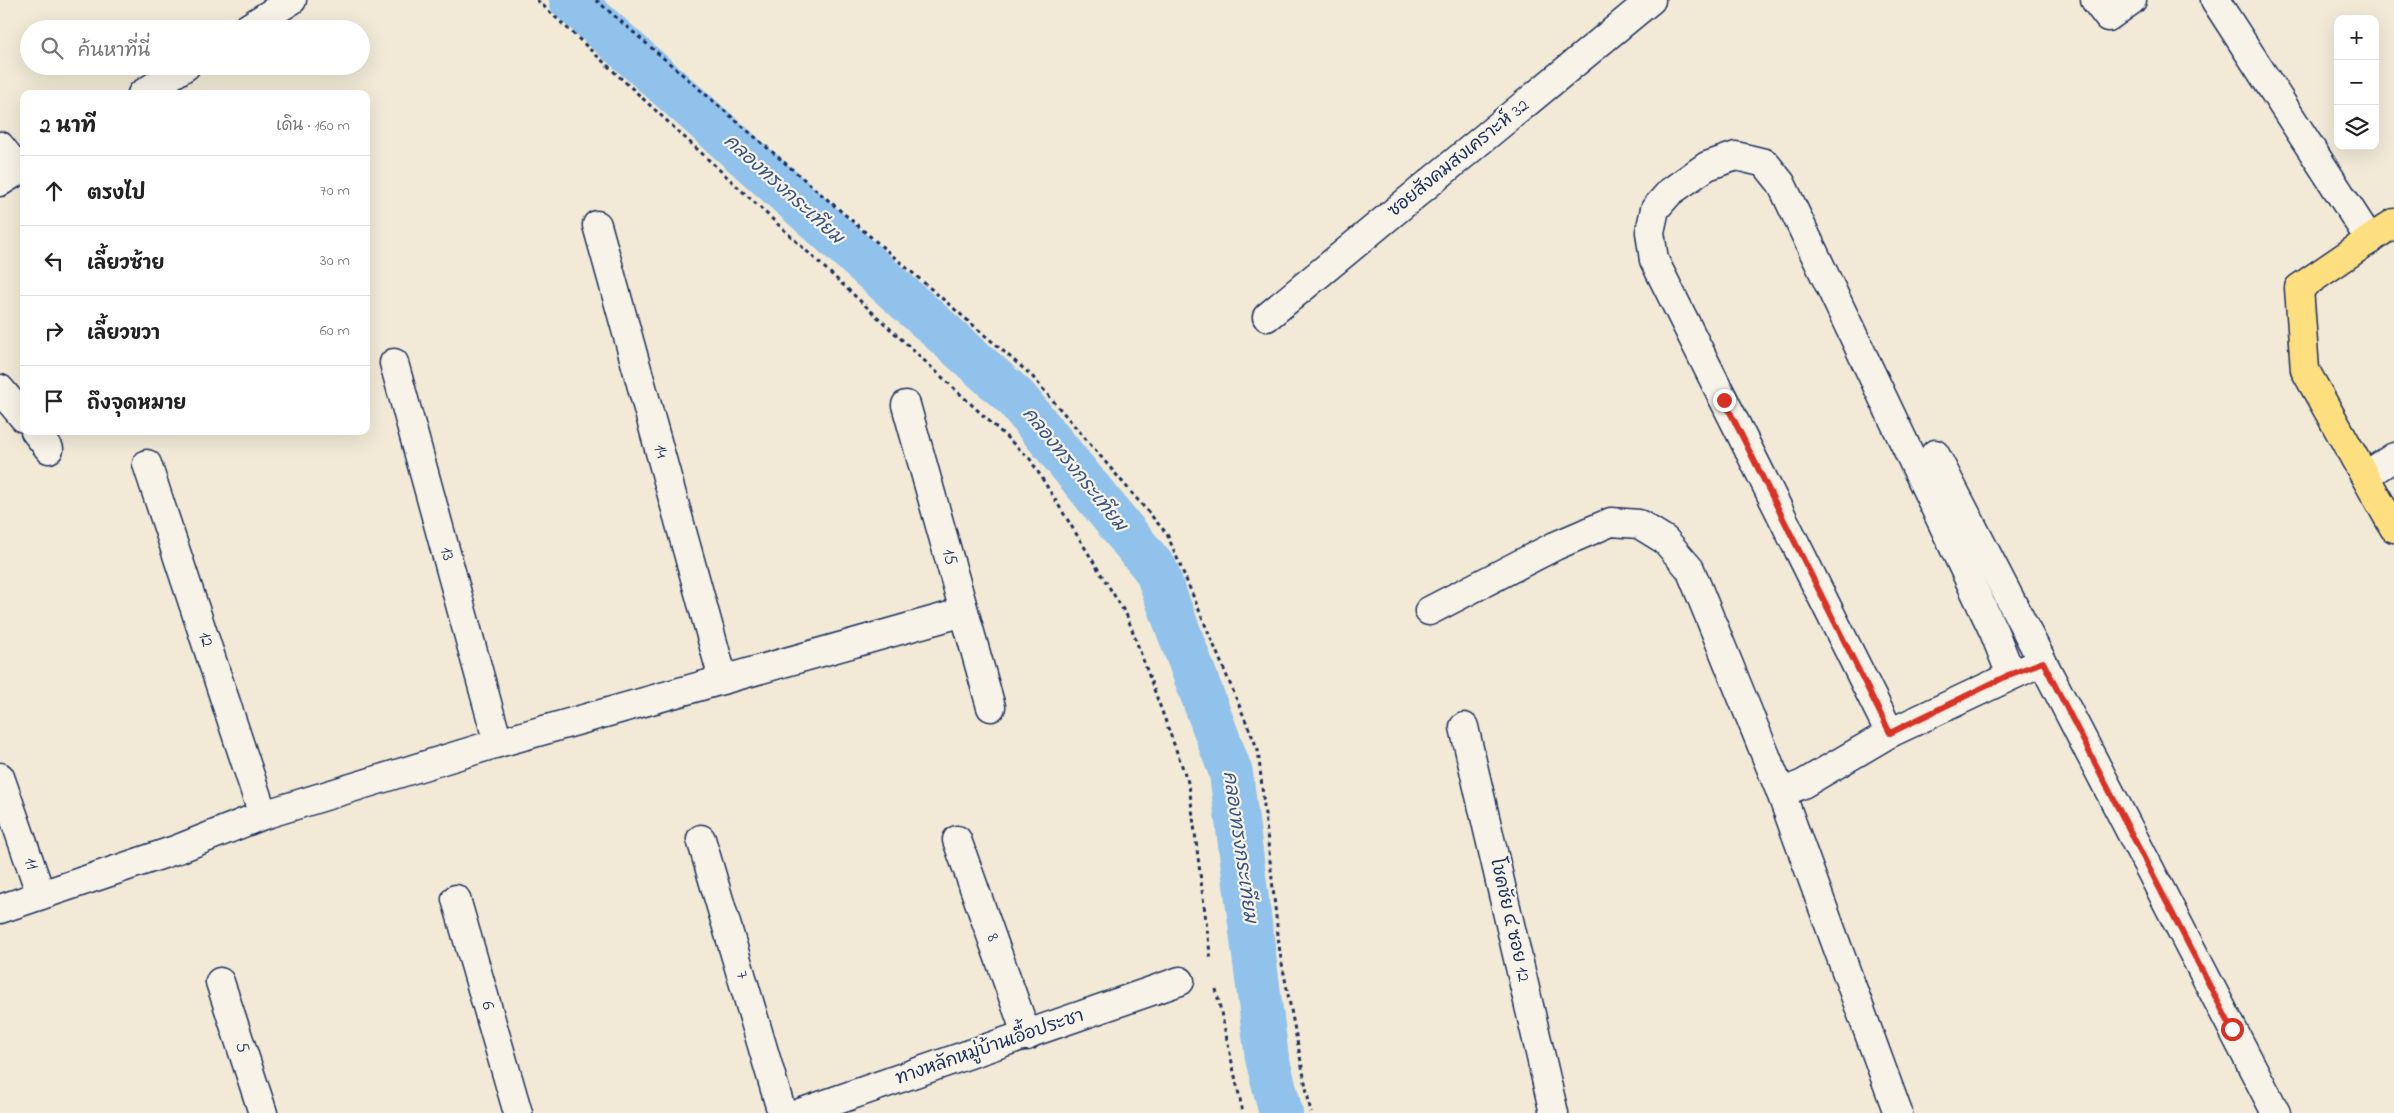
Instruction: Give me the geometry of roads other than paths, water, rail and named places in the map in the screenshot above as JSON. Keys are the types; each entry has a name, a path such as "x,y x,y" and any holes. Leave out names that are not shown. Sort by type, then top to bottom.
{"main road":[{"path":"2394,223 2300,288 2306,370 2394,528"}],"street":[{"name":"ซอยสังคมสงเคราะห์ 32","path":"1267,317 1651,0"},
{"path":"2095,0 2108,17 2132,0"},
{"path":"2216,0 2370,240"},
{"path":"257,20 279,3"},
{"path":"148,90 172,75"},
{"path":"0,146 14,173"},
{"path":"1890,733 1654,260 1650,232 1655,209 1670,192 1707,166 1736,156 1766,163 1781,184 1994,632 2011,674"},
{"name":"14","path":"597,224 723,679"},
{"name":"13","path":"394,363 498,743"},
{"path":"0,389 20,413"},
{"name":"15","path":"906,406 991,707"},
{"path":"1935,454 2276,1113"},
{"path":"2365,476 2394,457"},
{"name":"12","path":"146,464 263,815"},
{"path":"1429,610 1555,546 1611,522 1639,524 1664,540 1690,569 1781,793 1898,1113"},
{"path":"0,909 178,849 263,815 498,743 964,612"},
{"path":"1781,793 1803,784 1890,733 2011,674 2043,662"},
{"name":"โชคชัย ๔ ซอย 12","path":"1464,727 1554,1113"},
{"name":"11","path":"0,777 41,895"},
{"name":"7","path":"701,839 782,1113"},
{"name":"8","path":"957,840 1027,1036"},
{"name":"6","path":"456,899 518,1113"},
{"name":"ทางหลักหมู่บ้านเอื้อประชา","path":"800,1113 1027,1036 1180,981"},
{"name":"5","path":"220,982 263,1113"}],"waterway":[{"name":"คลองทรงกระเทียม","path":"571,0 1016,398 1156,570 1231,773 1267,1058 1281,1113"}]}
